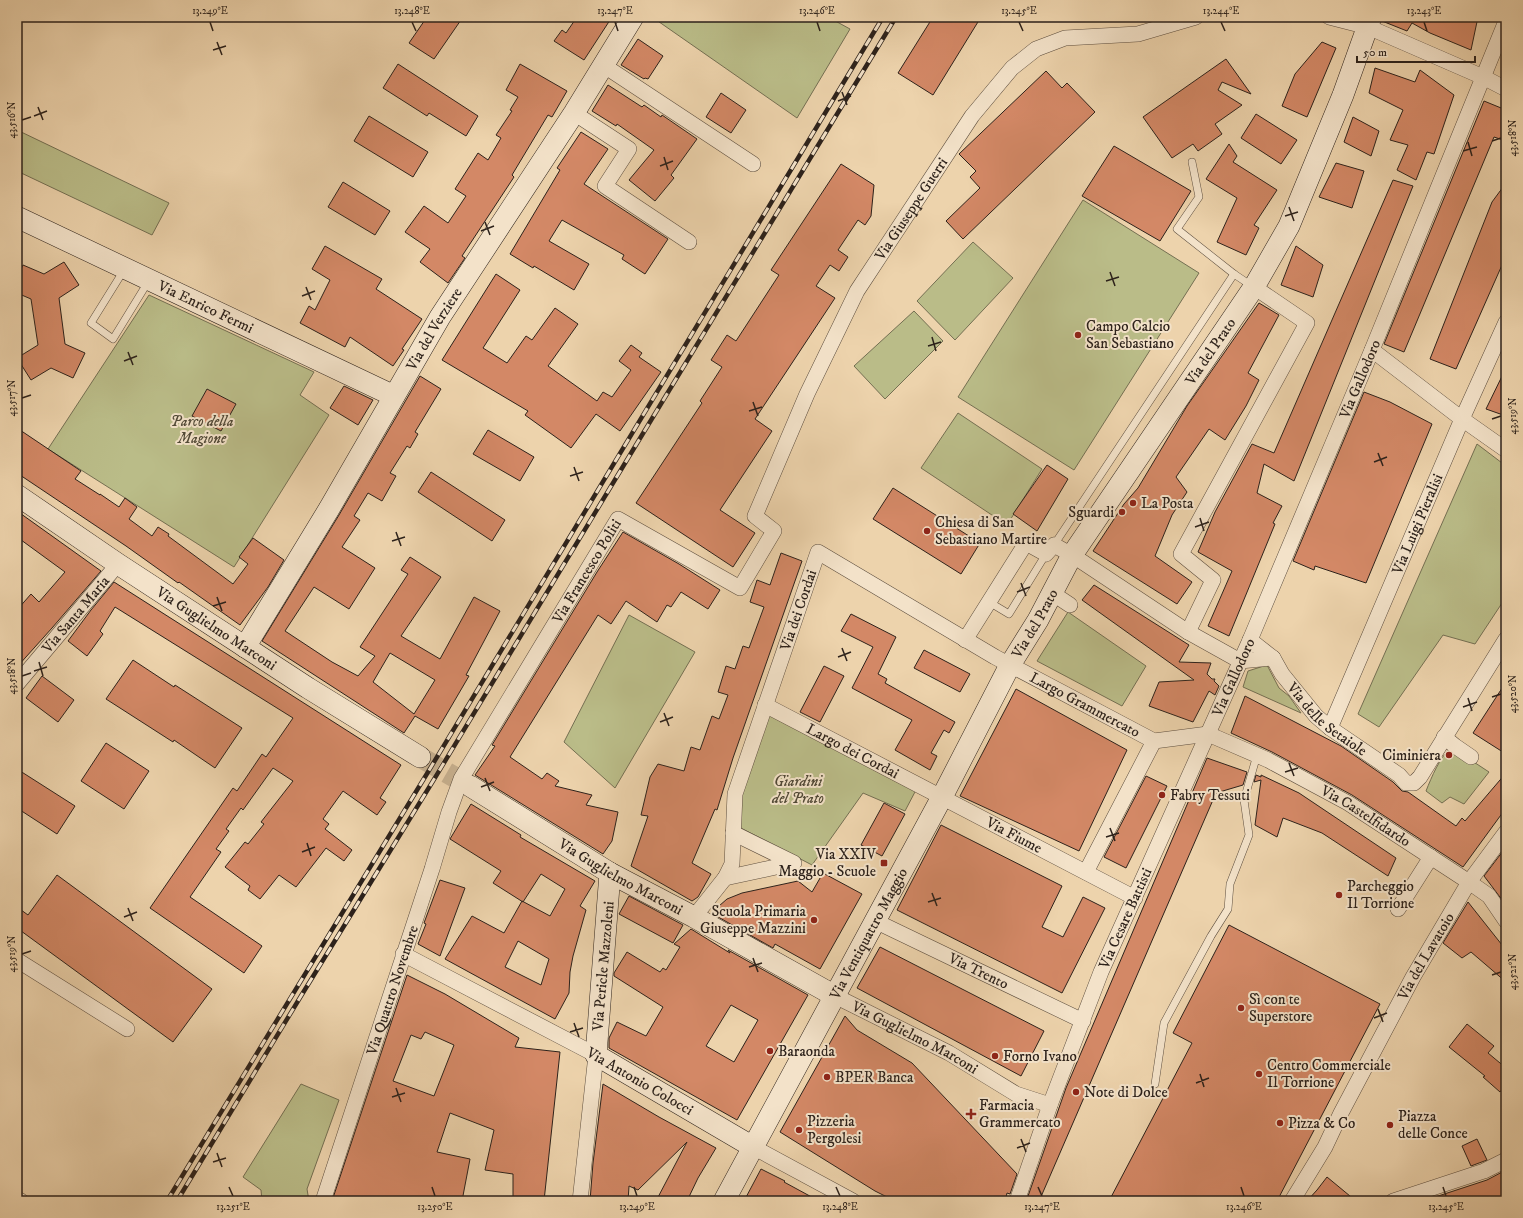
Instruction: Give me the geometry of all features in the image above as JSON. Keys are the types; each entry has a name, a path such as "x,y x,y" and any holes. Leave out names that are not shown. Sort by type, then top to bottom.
{"street":[{"name":"Via del Verziere","path":"245,647 326,515 440,317 574,113 633,17"},
{"name":"Via Giuseppe Guerri","path":"774,531 755,516 807,394 857,291 972,116 1012,68 1036,49 1064,38 1138,34 1196,17"},
{"path":"1329,17 1369,22 1506,89"},
{"name":"Via Gallodoro","path":"1208,734 1250,640 1372,350 1506,21"},
{"name":"Via del Prato","path":"1010,665 1052,593 1057,551 1254,287 1289,226 1342,95 1369,22"},
{"path":"603,65 753,164"},
{"path":"574,113 629,149 605,186 689,242"},
{"name":"Via Enrico Fermi","path":"17,216 394,396"},
{"path":"1188,632 1213,580 1181,554 1307,323 1254,287"},
{"name":"Via Luigi Pieralisi","path":"1330,728 1462,419 1506,322"},
{"path":"1372,350 1462,419 1506,450"},
{"name":"Via Guglielmo Marconi","path":"17,495 118,564 308,688 420,757"},
{"name":"Via Francesco Politi","path":"466,782 618,519 740,588 774,531"},
{"path":"965,640 1026,543 1057,551 1188,632 1240,661 1273,658"},
{"name":"Via dei Cordai","path":"694,917 725,878 732,864 735,794 818,552 965,640"},
{"name":"Via Santa Maria","path":"17,684 118,564"},
{"path":"1052,593 1070,605"},
{"name":"Via delle Setaiole","path":"1250,640 1273,658 1282,674 1316,716 1330,728 1399,775 1406,783 1414,783 1420,777 1506,639"},
{"name":"Largo Grammercato","path":"965,640 1154,741 1208,734"},
{"name":"Via Ventiquattro Maggio","path":"724,1201 942,797 1010,665"},
{"name":"Largo dei Cordai","path":"765,705 942,797"},
{"name":"Via Castelfidardo","path":"1208,734 1257,755 1348,803 1489,896 1506,921"},
{"name":"Via Cesare Battisti","path":"1017,1201 1050,1105 1084,1021 1101,972 1208,734"},
{"path":"1444,737 1471,757"},
{"path":"1086,872 1154,741"},
{"name":"Via Guglielmo Marconi","path":"466,782 610,873 694,917 835,996 949,1053 1016,1094 1050,1105"},
{"name":"Via Quattro Novembre","path":"323,1201 432,869 449,812 466,782"},
{"name":"Via Fiume","path":"942,797 1135,898"},
{"name":"Via del Lavatoio","path":"1292,1201 1325,1147 1341,1113 1413,977 1469,882 1506,832"},
{"path":"725,878 794,863 733,833"},
{"path":"1398,909 1431,857"},
{"name":"Via Pericle Mazzoleni","path":"580,1201 596,1055 610,873"},
{"name":"Via Trento","path":"875,921 1084,1021"},
{"name":"Via Antonio Colocci","path":"403,954 596,1055 753,1147 852,1201"},
{"path":"17,960 127,1029"},
{"path":"1393,1201 1484,1171 1506,1160"},
{"path":"17,1199 21,1201"}],"lane":[{"path":"1192,162 1199,197 1177,229 1234,274 1254,287"},
{"path":"125,268 91,323 113,339 149,280"},
{"path":"989,602 1009,614 1057,551 1234,274"},
{"path":"1155,1084 1164,1023 1211,936 1228,909 1230,884 1248,835 1244,800 1257,755"}],"green space":[{"path":"652,17 828,17 850,29 797,118"},
{"path":"17,130 169,203 152,235 17,171"},
{"name":"Campo Calcio San Sebastiano","path":"1083,200 1199,273 1074,470 958,397"},
{"path":"973,242 1013,278 955,340 917,301"},
{"name":"Parco della Magione","path":"149,295 314,372 300,395 329,415 234,567 48,449"},
{"path":"914,311 943,341 885,399 854,366"},
{"path":"958,413 1042,469 1007,525 921,468"},
{"path":"1477,444 1506,466 1506,597 1475,644 1443,635 1379,727 1358,714"},
{"path":"1068,612 1146,666 1122,706 1037,661"},
{"path":"629,615 695,652 615,788 564,742"},
{"path":"1267,665 1279,688 1289,696 1301,713 1243,687 1248,671"},
{"name":"Giardini del Prato","path":"767,713 916,790 905,811 863,793 812,865 737,826 738,794"},
{"path":"1451,747 1489,772 1464,804 1450,797 1442,803 1426,791 1439,762"},
{"path":"301,1084 339,1100 307,1189 309,1201 262,1201 261,1190 243,1177"}],"building":[{"path":"427,17 463,17 434,59 409,43"},
{"path":"577,17 612,17 584,60 554,41 562,30 566,33"},
{"path":"933,17 981,17 933,95 898,73"},
{"path":"1383,17 1478,17 1471,50 1430,33 1412,23 1407,31 1382,21"},
{"path":"638,39 663,56 648,79 644,79 621,65"},
{"path":"1322,42 1336,48 1307,117 1282,106 1295,74"},
{"path":"1226,59 1251,94 1222,82 1218,90 1242,105 1215,124 1222,134 1198,151 1193,144 1172,158 1143,117"},
{"path":"398,64 478,116 466,136 429,113 427,116 383,88"},
{"path":"520,64 567,91 552,117 548,115 512,175 514,177 462,256 465,258 448,283 420,262 430,249 405,232 424,206 448,223 466,196 455,189 478,153 488,160 501,138 496,135 512,111 510,110 518,97 506,90"},
{"path":"1375,68 1415,82 1420,70 1454,95 1434,154 1427,152 1416,180 1397,170 1408,145 1390,140 1403,110 1369,93"},
{"path":"1046,71 1062,88 1067,83 1095,112 963,239 946,221 980,188 970,177 976,171 959,154"},
{"path":"608,85 642,107 644,105 661,117 662,115 697,139 671,175 674,178 655,201 629,180 654,150 617,124 616,126 592,111"},
{"path":"721,93 746,110 731,133 706,117"},
{"path":"1484,101 1506,110 1506,141 1494,137 1404,352 1384,344"},
{"path":"1256,114 1297,140 1281,164 1241,138"},
{"path":"369,116 428,152 413,177 354,141"},
{"path":"1353,117 1379,131 1371,156 1344,142"},
{"path":"581,132 608,149 584,184 668,239 645,274 622,259 624,255 562,220 549,241 589,264 574,290 534,266 533,268 510,254 560,170 557,168"},
{"path":"1229,144 1237,156 1233,162 1277,190 1254,225 1259,228 1246,255 1217,242 1237,198 1206,179"},
{"path":"1114,146 1191,191 1160,241 1082,196"},
{"path":"1336,163 1364,171 1352,208 1319,197"},
{"path":"841,164 874,185 871,216 865,225 858,220 838,250 848,257 839,271 830,265 816,286 835,298 755,419 772,431 720,510 755,533 733,567 636,503 702,403 700,401 722,367 711,360 727,335 736,341 779,275 771,270"},
{"path":"1393,180 1413,186 1294,481 1264,464 1257,493 1282,506 1273,523 1275,524 1229,636 1208,626 1232,571 1198,552 1215,512 1252,444 1274,453"},
{"path":"343,182 390,211 375,235 328,207"},
{"path":"1506,183 1506,256 1456,369 1430,359 1492,202"},
{"path":"325,246 382,279 376,289 422,319 402,349 404,350 393,366 350,337 345,347 300,323 309,306 315,310 330,280 312,269"},
{"path":"1296,246 1323,265 1313,297 1281,285"},
{"path":"64,262 79,285 59,298 65,344 85,353 73,378 51,368 31,380 17,358 38,345 31,299 17,293 17,277 23,265 44,274"},
{"path":"496,274 520,290 483,348 507,363 526,336 532,340 555,308 578,324 548,366 597,401 603,392 612,397 631,370 619,361 631,345 642,353 639,357 661,372 620,431 596,414 571,448 525,415 528,411 442,360"},
{"path":"1259,303 1279,315 1248,373 1259,380 1246,406 1225,440 1209,429 1176,477 1187,492 1172,515 1155,556 1192,582 1177,604 1093,551 1124,504 1138,488 1187,406"},
{"path":"1506,368 1506,416 1486,409"},
{"path":"420,376 441,389 415,432 418,434 410,448 407,446 390,473 396,476 382,501 368,493 354,516 360,520 342,547 375,568 349,609 314,587 285,631 332,662 358,676 375,656 360,647 408,574 401,570 410,557 441,577 401,636 440,659 474,597 500,611 466,675 469,676 438,729 415,716 404,733 262,641 339,515","holes":["390,653 435,680 414,714 373,682"]},
{"path":"344,386 373,400 358,425 330,408"},
{"path":"207,389 236,404 221,431 192,416"},
{"path":"1364,392 1390,402 1432,424 1366,583 1315,566 1314,570 1293,561"},
{"path":"17,428 81,471 75,479 119,507 125,498 137,507 129,519 152,536 158,527 233,584 248,564 239,557 253,538 284,560 268,587 240,625 17,473"},
{"path":"488,430 534,457 520,481 473,454"},
{"path":"1047,465 1068,479 1037,531 1013,514"},
{"path":"431,472 505,520 492,541 418,492"},
{"name":"Chiesa di San Sebastiano Martire","path":"893,488 980,543 961,574 873,519"},
{"path":"17,511 101,571 17,667 17,610 31,594 39,602 65,572 17,537"},
{"path":"623,532 679,564 720,590 708,609 681,592 671,607 667,605 657,622 626,601 611,624 598,615 510,757 542,779 547,773 559,781 555,786 592,795 586,805 618,812 612,841 603,854 475,775 495,746 492,745"},
{"path":"781,553 802,561 733,758 717,810 715,809 692,863 711,874 698,897 692,901 631,866 648,816 641,815 650,777 658,764 684,771 691,747 700,750 712,716 719,719 728,695 718,692 726,666 735,669 743,646 749,648 764,607 750,602 757,580 770,585"},
{"path":"114,582 401,765 380,798 386,802 377,815 343,791 323,819 329,824 325,829 352,850 344,861 326,848 296,887 279,875 260,899 248,890 250,886 225,867 245,842 248,844 264,824 261,822 293,781 273,768 243,810 241,808 226,829 229,831 216,849 221,852 190,897 262,946 244,973 150,908 233,788 237,791 262,754 266,757 293,718 115,607 100,631 103,634 87,656 68,641"},
{"path":"1094,585 1189,645 1179,662 1211,663 1207,674 1212,679 1215,679 1214,681 1219,686 1215,695 1209,691 1193,722 1149,706 1159,682 1194,680 1082,600"},
{"path":"851,614 896,637 878,674 887,679 885,683 955,722 949,733 944,730 931,753 937,756 930,770 895,750 912,720 852,688 873,647 841,631"},
{"path":"924,650 970,674 960,692 914,668"},
{"path":"133,660 174,687 175,685 242,728 215,768 174,740 173,742 106,699"},
{"path":"824,666 844,676 820,722 800,712"},
{"path":"42,676 74,700 58,722 26,698"},
{"path":"1506,682 1506,754 1473,733"},
{"path":"1016,689 1127,750 1079,851 960,796"},
{"path":"1245,696 1341,746 1393,782 1402,791 1408,792 1456,826 1462,818 1465,821 1506,773 1506,808 1463,867 1352,795 1272,752 1231,733"},
{"path":"106,743 149,771 124,809 81,781"},
{"path":"1207,758 1247,772 1243,785 1216,793 1040,1199 1042,1201 1032,1201 1027,1199 1066,1088"},
{"path":"17,769 75,806 57,834 17,808"},
{"path":"1256,775 1261,777 1261,775 1299,793 1396,858 1388,876 1322,833 1283,818 1277,837 1255,825 1261,780 1254,782"},
{"path":"1146,776 1167,786 1126,868 1104,857"},
{"path":"884,803 905,814 882,856 861,845"},
{"path":"471,804 521,835 520,837 595,881 580,906 586,910 573,956 570,972 569,993 555,1019 445,959 472,916 504,933 522,901 493,883 501,871 450,839","holes":["541,874 565,889 550,916 523,902","518,941 549,959 541,985 505,967"]},
{"path":"941,825 1062,886 1042,927 1063,937 1083,897 1105,908 1062,993 897,910"},
{"path":"1506,847 1506,905 1484,876"},
{"path":"823,873 862,894 820,969 775,944 773,948 711,913 727,899 742,893 798,881 812,892"},
{"path":"57,875 212,989 173,1042 17,928 17,907 28,915"},
{"path":"440,880 465,888 440,956 418,944"},
{"path":"629,896 683,925 673,943 619,914"},
{"path":"1468,902 1506,950 1506,982 1471,952 1462,958 1443,943"},
{"name":"Centro Commerciale Il Torrione","path":"1229,925 1380,1004 1277,1201 1109,1201 1192,1043 1173,1033"},
{"path":"691,929 730,953 728,950 808,995 737,1120 609,1048 609,1038 617,1022 646,1036 663,1007 614,976 614,973 627,952 660,972 663,968 666,970 680,947 674,944","holes":["731,1005 758,1020 734,1062 706,1046"]},
{"path":"880,947 1044,1031 1021,1076 857,988"},
{"path":"407,975 445,994 519,1038 515,1047 560,1052 544,1201 513,1201 513,1174 485,1170 494,1130 450,1113 437,1152 470,1159 462,1201 332,1201","holes":["425,1032 454,1045 434,1096 393,1081 411,1035 421,1039"]},
{"path":"845,1016 857,1030 912,1063 1017,1174 1010,1194 1007,1193 1005,1201 895,1201 875,1191 780,1132"},
{"path":"1467,1024 1494,1046 1488,1053 1506,1068 1506,1084 1500,1092 1483,1077 1485,1076 1449,1047"},
{"path":"603,1084 716,1148 698,1178 687,1201 656,1201 687,1142 638,1190 629,1186 628,1201 590,1201 593,1163"},
{"path":"1477,1139 1487,1160 1471,1166 1462,1146"},
{"path":"761,1169 785,1181 784,1182 819,1201 744,1201"},
{"path":"1506,1170 1506,1194 1500,1201 1423,1201 1487,1180"},
{"path":"1327,1177 1356,1201 1307,1201"}],"tunnel":[{"path":"420,757 470,786"}],"railway":[{"path":"167,1201 428,772 883,17"},
{"path":"177,1201 896,17"}],"place":[{"name":"Campo Calcio San Sebastiano","path":"1078,335"},
{"name":"La Posta","path":"1133,503"},
{"name":"Sguardi","path":"1122,512"},
{"name":"Chiesa di San Sebastiano Martire","path":"927,531"},
{"name":"Ciminiera","path":"1449,755"},
{"name":"Fabry Tessuti","path":"1162,795"},
{"name":"Via XXIV Maggio - Scuole","path":"884,863"},
{"name":"Parcheggio Il Torrione","path":"1339,895"},
{"name":"Scuola Primaria Giuseppe Mazzini","path":"814,920"},
{"name":"Sì con te Superstore","path":"1241,1008"},
{"name":"Baraonda","path":"770,1051"},
{"name":"Forno Ivano","path":"995,1056"},
{"name":"Centro Commerciale Il Torrione","path":"1259,1074"},
{"name":"BPER Banca","path":"827,1077"},
{"name":"Note di Dolce","path":"1076,1092"},
{"name":"Farmacia Grammercato","path":"971,1114"},
{"name":"Pizza & Co","path":"1280,1123"},
{"name":"Piazza delle Conce","path":"1390,1125"},
{"name":"Pizzeria Pergolesi","path":"799,1130"}]}
